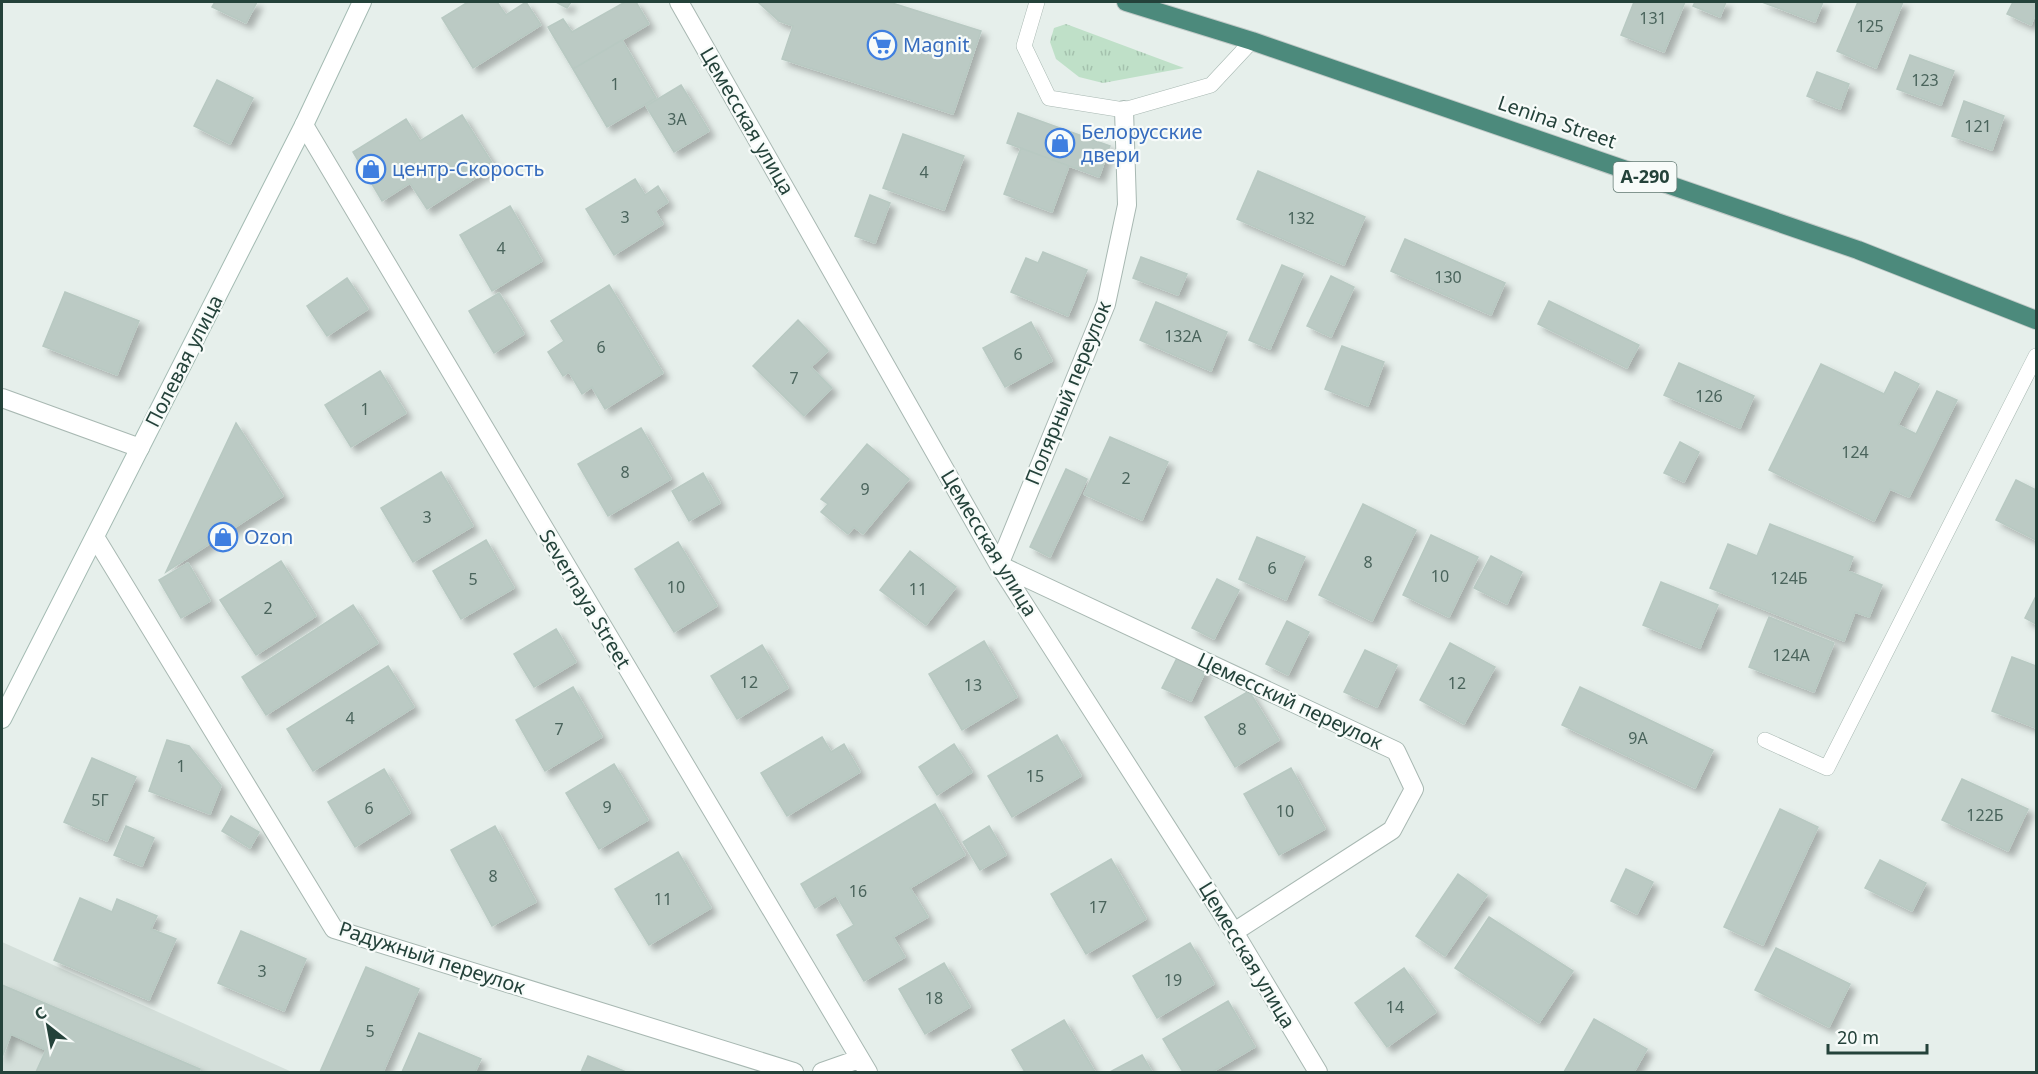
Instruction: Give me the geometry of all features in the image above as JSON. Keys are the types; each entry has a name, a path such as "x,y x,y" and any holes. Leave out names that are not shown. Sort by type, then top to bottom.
{"highway":[{"name":"Lenina Street","path":"1126,2 1251,41 1858,250 2037,320"}],"street":[{"name":"Полевая улица","path":"2,718 304,125 362,2"},
{"name":"Цемесская улица","path":"679,2 999,565 1234,932 1318,1072"},
{"name":"Полярный переулок","path":"999,565 1106,304 1126,205 1124,110"},
{"name":"Severnaya Street","path":"304,125 863,1066"},
{"path":"2,398 140,448"},
{"name":"Радужный переулок","path":"95,537 333,929 795,1072"},
{"name":"Цемесский переулок","path":"999,565 1396,752 1414,789 1392,830 1234,932"},
{"path":"822,1072 863,1066"}],"lane":[{"path":"1036,2 1024,46 1049,98 1124,110 1211,86 1251,41"},
{"path":"1765,740 1827,768 2037,356"}],"shaded area":[{"path":"2,942 292,1072 2,1072"}],"green space":[{"path":"1066,24 1184,68 1103,83 1079,77 1056,59 1050,42 1054,28"}],"building":[{"path":"215,2 257,2 246,23 212,7"},
{"path":"468,2 497,2 506,15 526,2 541,25 473,68 442,18"},
{"path":"556,2 571,2 567,8"},
{"path":"625,2 636,2 649,24 573,69 548,27 563,19 572,32"},
{"name":"Magnit","path":"758,2 889,2 981,31 953,114 782,59 793,26 779,21"},
{"path":"1634,2 1685,2 1664,52 1621,35"},
{"path":"1695,2 1726,2 1720,17 1693,6"},
{"path":"1762,2 1823,2 1815,22"},
{"path":"1858,2 1903,2 1876,68 1837,51"},
{"path":"2013,2 2036,2 2036,12 2031,25 2007,14"},
{"path":"622,40 656,98 607,127 573,69"},
{"path":"1910,55 1954,71 1941,105 1897,89"},
{"path":"1817,72 1849,84 1840,109 1807,96"},
{"path":"217,80 253,98 230,144 194,126"},
{"path":"681,85 709,131 674,152 646,106"},
{"path":"1964,101 2004,116 1992,150 1952,136"},
{"path":"1018,113 1110,146 1099,177 1007,143"},
{"path":"462,115 494,166 427,209 410,183 382,201 353,152 406,119 420,141"},
{"path":"903,134 964,156 944,210 883,188"},
{"path":"1021,148 1069,166 1052,212 1004,194"},
{"path":"1258,171 1365,217 1344,265 1237,219"},
{"path":"635,179 645,195 658,186 668,202 655,211 663,224 614,255 586,209"},
{"path":"870,195 890,203 875,243 855,236"},
{"path":"510,206 542,261 492,291 460,235"},
{"path":"1405,239 1505,283 1491,315 1391,271"},
{"path":"1043,252 1087,270 1068,316 1011,292 1026,258 1038,263"},
{"path":"1141,257 1187,274 1178,295 1133,278"},
{"path":"1282,265 1303,274 1270,349 1249,340"},
{"path":"1331,276 1354,287 1331,337 1307,326"},
{"path":"347,278 368,309 327,336 307,306"},
{"path":"609,285 663,373 605,409 592,387 582,394 569,372 563,376 548,352 564,341 551,321"},
{"path":"65,292 139,321 117,375 43,346"},
{"path":"499,293 524,334 494,353 469,311"},
{"path":"1549,301 1639,345 1627,368 1538,324"},
{"path":"1156,302 1227,332 1211,371 1140,340"},
{"path":"798,320 828,351 811,367 832,388 804,416 753,366"},
{"path":"1031,322 1052,361 1005,387 983,348"},
{"path":"1342,346 1384,362 1368,406 1325,389"},
{"path":"1679,363 1754,396 1740,428 1664,395"},
{"path":"1821,364 1884,394 1895,372 1919,384 1898,425 1916,434 1937,391 1957,400 1909,497 1890,489 1874,521 1769,470"},
{"path":"380,371 406,413 351,447 325,405"},
{"path":"236,423 283,496 166,572"},
{"path":"641,428 671,479 608,516 578,464"},
{"path":"1110,437 1168,462 1142,520 1084,494"},
{"path":"1680,442 1699,452 1684,482 1664,473"},
{"path":"867,444 909,479 863,534 854,527 848,534 821,512 828,504 821,499"},
{"path":"1066,469 1087,479 1050,557 1030,547"},
{"path":"441,472 473,526 413,562 381,508"},
{"path":"703,473 720,503 689,521 672,491"},
{"path":"2016,480 2036,490 2036,540 1996,520"},
{"path":"1363,504 1416,530 1372,621 1319,595"},
{"path":"1770,524 1853,557 1848,571 1882,585 1869,617 1855,612 1844,641 1710,588 1728,544 1757,556"},
{"path":"1431,535 1478,557 1449,617 1403,595"},
{"path":"1257,537 1305,557 1286,600 1239,579"},
{"path":"486,540 514,588 461,619 433,571"},
{"path":"678,542 717,606 674,632 635,569"},
{"path":"910,551 956,587 926,625 880,590"},
{"path":"1491,556 1522,572 1507,604 1474,588"},
{"path":"281,561 316,616 256,655 220,600"},
{"path":"188,563 210,601 181,618 159,580"},
{"path":"1217,579 1239,590 1214,639 1192,628"},
{"path":"1661,582 1718,605 1700,648 1643,625"},
{"path":"2036,596 2036,624 2025,618"},
{"path":"353,605 378,643 266,715 242,677"},
{"path":"1769,617 1834,643 1814,692 1749,667"},
{"path":"1287,621 1309,632 1288,675 1266,664"},
{"path":"556,629 576,662 534,687 514,654"},
{"path":"984,641 1017,697 962,730 929,674"},
{"path":"1450,643 1495,667 1464,724 1420,700"},
{"path":"762,645 788,688 737,719 711,676"},
{"path":"1365,650 1397,665 1377,707 1344,692"},
{"path":"1178,656 1206,670 1191,701 1162,688"},
{"path":"2012,657 2036,666 2036,728 1992,711"},
{"path":"388,666 414,707 313,771 287,729"},
{"path":"573,687 602,737 545,771 516,720"},
{"path":"1580,687 1713,750 1695,788 1562,725"},
{"path":"1249,691 1279,740 1235,767 1205,717"},
{"path":"1057,735 1081,776 1012,817 988,776"},
{"path":"822,737 831,752 844,744 860,772 787,816 761,773"},
{"path":"167,740 189,746 221,786 210,814 149,791"},
{"path":"954,744 972,772 937,795 919,767"},
{"path":"92,758 136,777 107,841 64,822"},
{"path":"614,764 648,820 599,849 566,793"},
{"path":"1291,768 1325,829 1279,855 1244,794"},
{"path":"384,769 410,813 355,847 328,802"},
{"path":"1962,779 2028,809 2008,851 1942,820"},
{"path":"935,804 965,855 910,888 928,917 893,937 905,957 864,981 837,935 854,925 836,895 815,908 801,884"},
{"path":"1780,809 1818,827 1763,945 1724,927"},
{"path":"231,816 259,832 250,848 222,831"},
{"path":"126,826 154,838 142,866 114,855"},
{"path":"495,826 536,902 492,926 451,850"},
{"path":"989,826 1006,855 980,870 963,842"},
{"path":"678,852 711,908 649,945 615,889"},
{"path":"1111,859 1146,919 1086,954 1051,894"},
{"path":"1880,860 1926,883 1912,911 1865,888"},
{"path":"1626,869 1653,882 1637,914 1611,901"},
{"path":"1458,874 1487,895 1445,956 1416,936"},
{"path":"80,898 112,912 117,899 157,916 151,929 176,939 149,1000 54,960"},
{"path":"1489,917 1573,971 1539,1023 1455,968"},
{"path":"241,931 306,959 284,1011 218,983"},
{"path":"1190,943 1214,984 1157,1018 1133,976"},
{"path":"1776,948 1850,984 1829,1027 1755,990"},
{"path":"944,963 970,1007 925,1034 899,989"},
{"path":"366,967 419,989 383,1072 320,1072"},
{"path":"1404,968 1436,1012 1387,1047 1355,1003"},
{"path":"2,985 200,1069 198,1072 36,1072 46,1050 11,1034 2,1057"},
{"path":"1228,1001 1255,1047 1212,1072 1183,1072 1163,1039"},
{"path":"1594,1019 1647,1049 1634,1072 1564,1072"},
{"path":"1064,1020 1095,1072 1025,1072 1012,1050"},
{"path":"419,1033 481,1059 475,1072 402,1072"},
{"path":"1142,1055 1152,1072 1110,1072"},
{"path":"588,1056 626,1072 581,1072"}],"place":[{"name":"Magnit","path":"882,45"},
{"name":"Белорусские двери","path":"1060,143"},
{"name":"центр-Скорость","path":"371,169"},
{"name":"Ozon","path":"223,537"}]}
